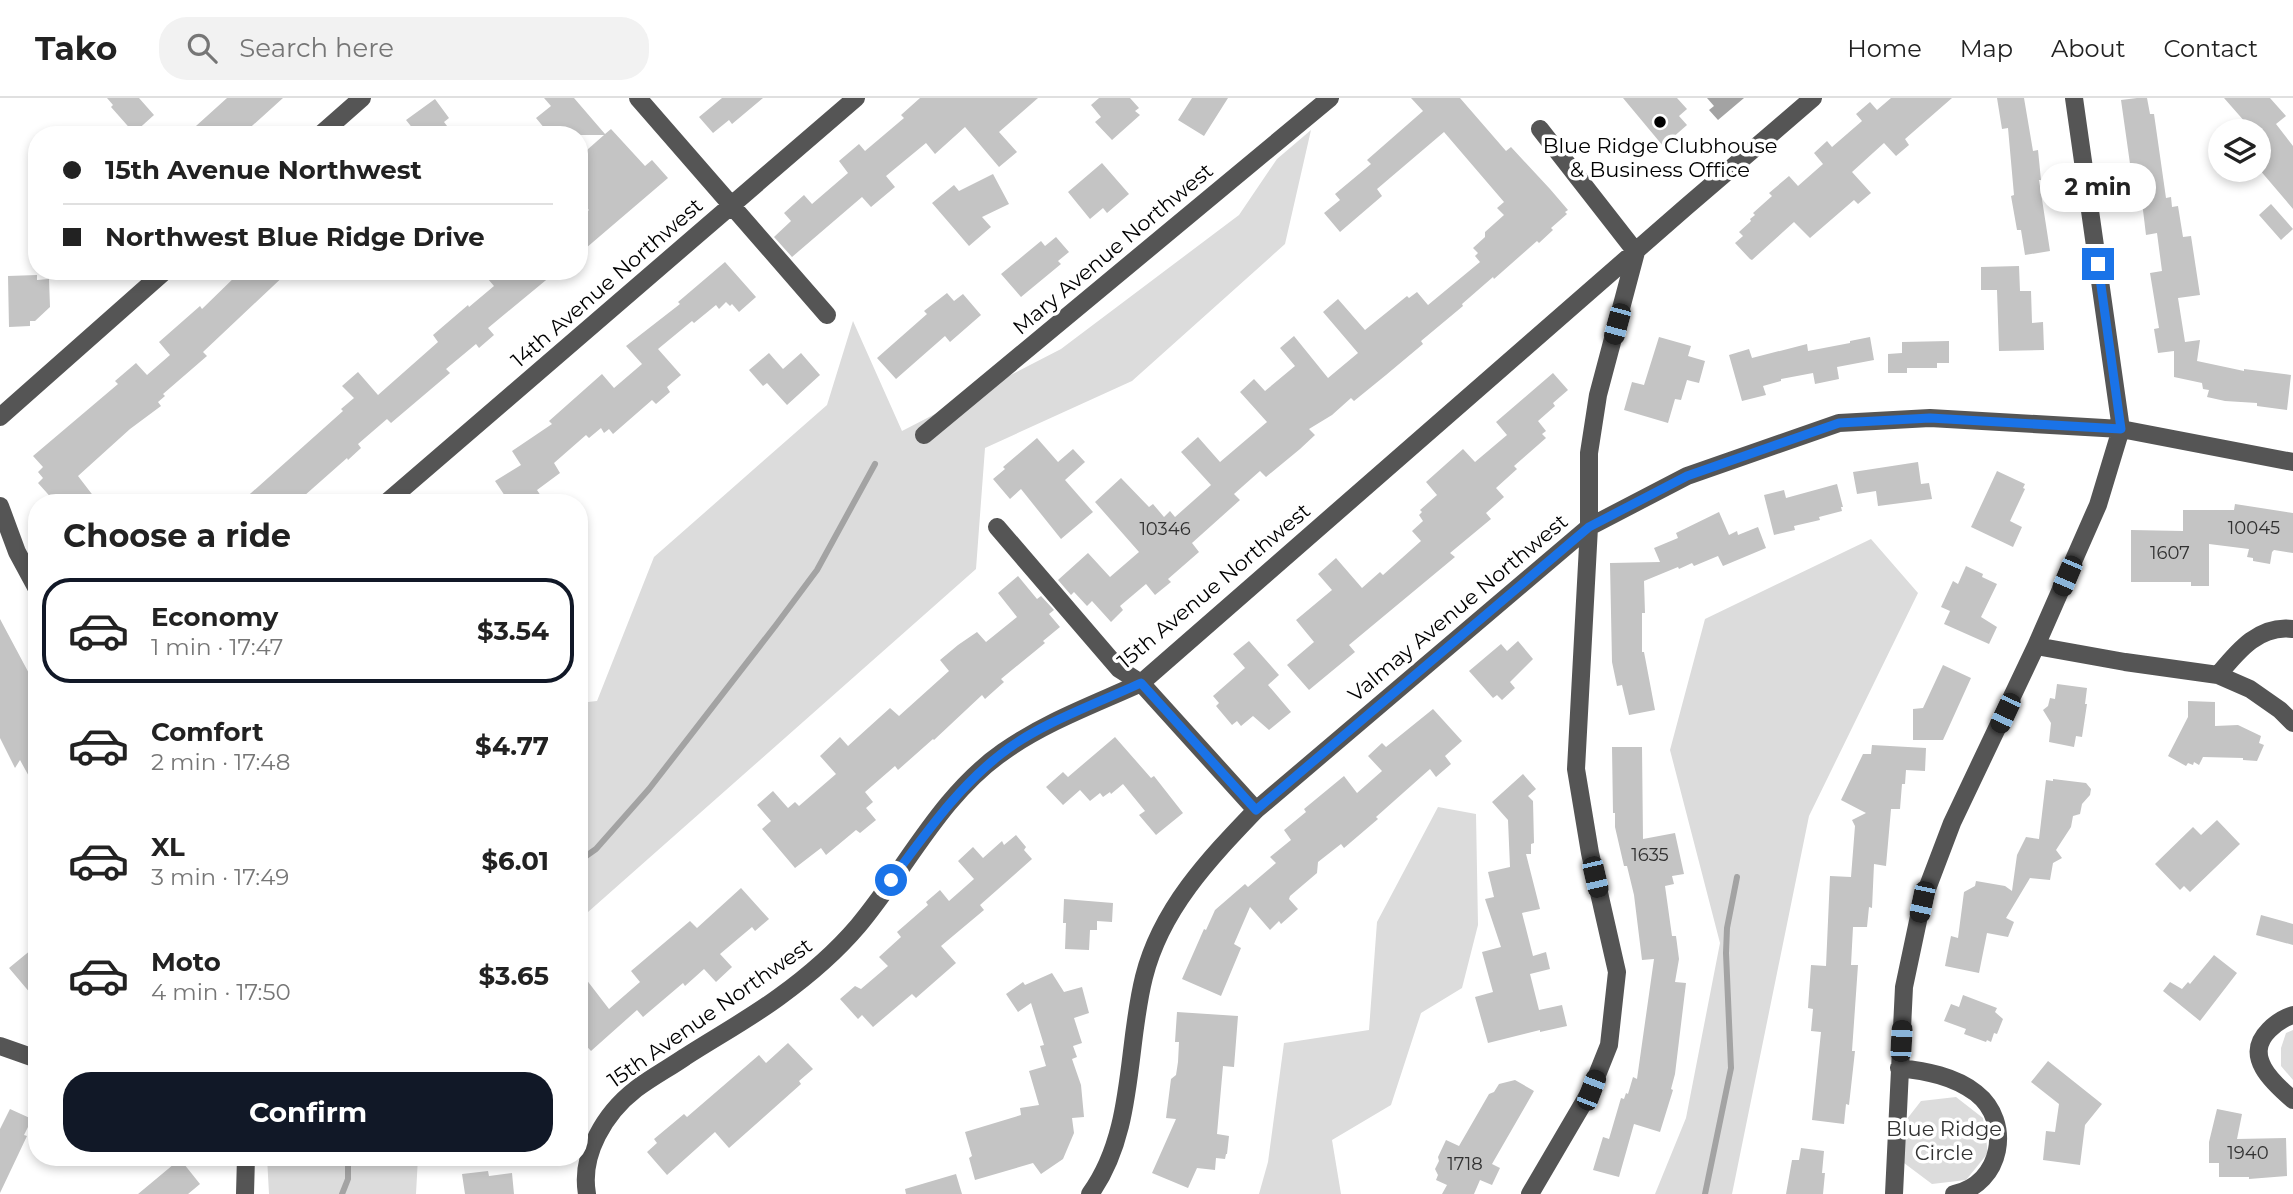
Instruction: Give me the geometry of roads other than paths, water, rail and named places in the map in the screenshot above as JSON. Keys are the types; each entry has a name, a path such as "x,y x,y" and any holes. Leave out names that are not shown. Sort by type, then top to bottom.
{"street":[{"path":"330,126 362,98"},
{"path":"638,98 827,315"},
{"name":"14th Avenue Northwest","path":"396,494 856,98"},
{"name":"Mary Avenue Northwest","path":"924,435 1330,98"},
{"name":"15th Avenue Northwest","path":"588,1159 593,1145 616,1107 634,1090 779,997 822,963 859,924 940,814 968,783 1003,752 1051,724 1141,683 1813,98"},
{"path":"1894,1194 1904,988 1922,902 1952,823 2036,646 2098,505 2121,429 2074,98"},
{"path":"1530,1194 1591,1090 1609,1045 1617,972 1590,853 1576,769 1589,527 1589,453 1598,395 1636,252 1540,129"},
{"path":"0,417 155,280"},
{"name":"Valmay Avenue Northwest","path":"1090,1194 1106,1166 1114,1144 1130,1070 1144,974 1157,939 1189,884 1256,810 1589,527 1687,476 1839,423 1930,418 2121,429 2293,461"},
{"path":"0,506 17,552 28,572"},
{"path":"997,527 1119,668 1141,683 1256,810"},
{"path":"2218,675 2242,647 2258,635 2284,627 2293,629"},
{"path":"2036,646 2218,675 2250,689 2280,710 2293,723"},
{"path":"2293,1015 2272,1027 2258,1049 2258,1059 2271,1080 2293,1100"},
{"path":"0,1046 28,1056"},
{"path":"1899,1068 1928,1071 1948,1078 1975,1092 1993,1111 1998,1132 1996,1156 1987,1177 1965,1192 1954,1194"},
{"path":"245,1194 246,1166"},
{"name":"15th Avenue Northwest","path":"586,1166 587,1194"}],"waterway":[{"path":"588,855 649,789 817,570 875,464"},
{"path":"1705,1194 1731,1068 1726,953 1727,928 1737,877"},
{"path":"342,1194 348,1179 348,1166"}],"place":[{"name":"Blue Ridge Clubhouse & Business Office","path":"1660,122"}],"park label":[{"name":"Blue Ridge Circle","path":"1944,1141"}]}
